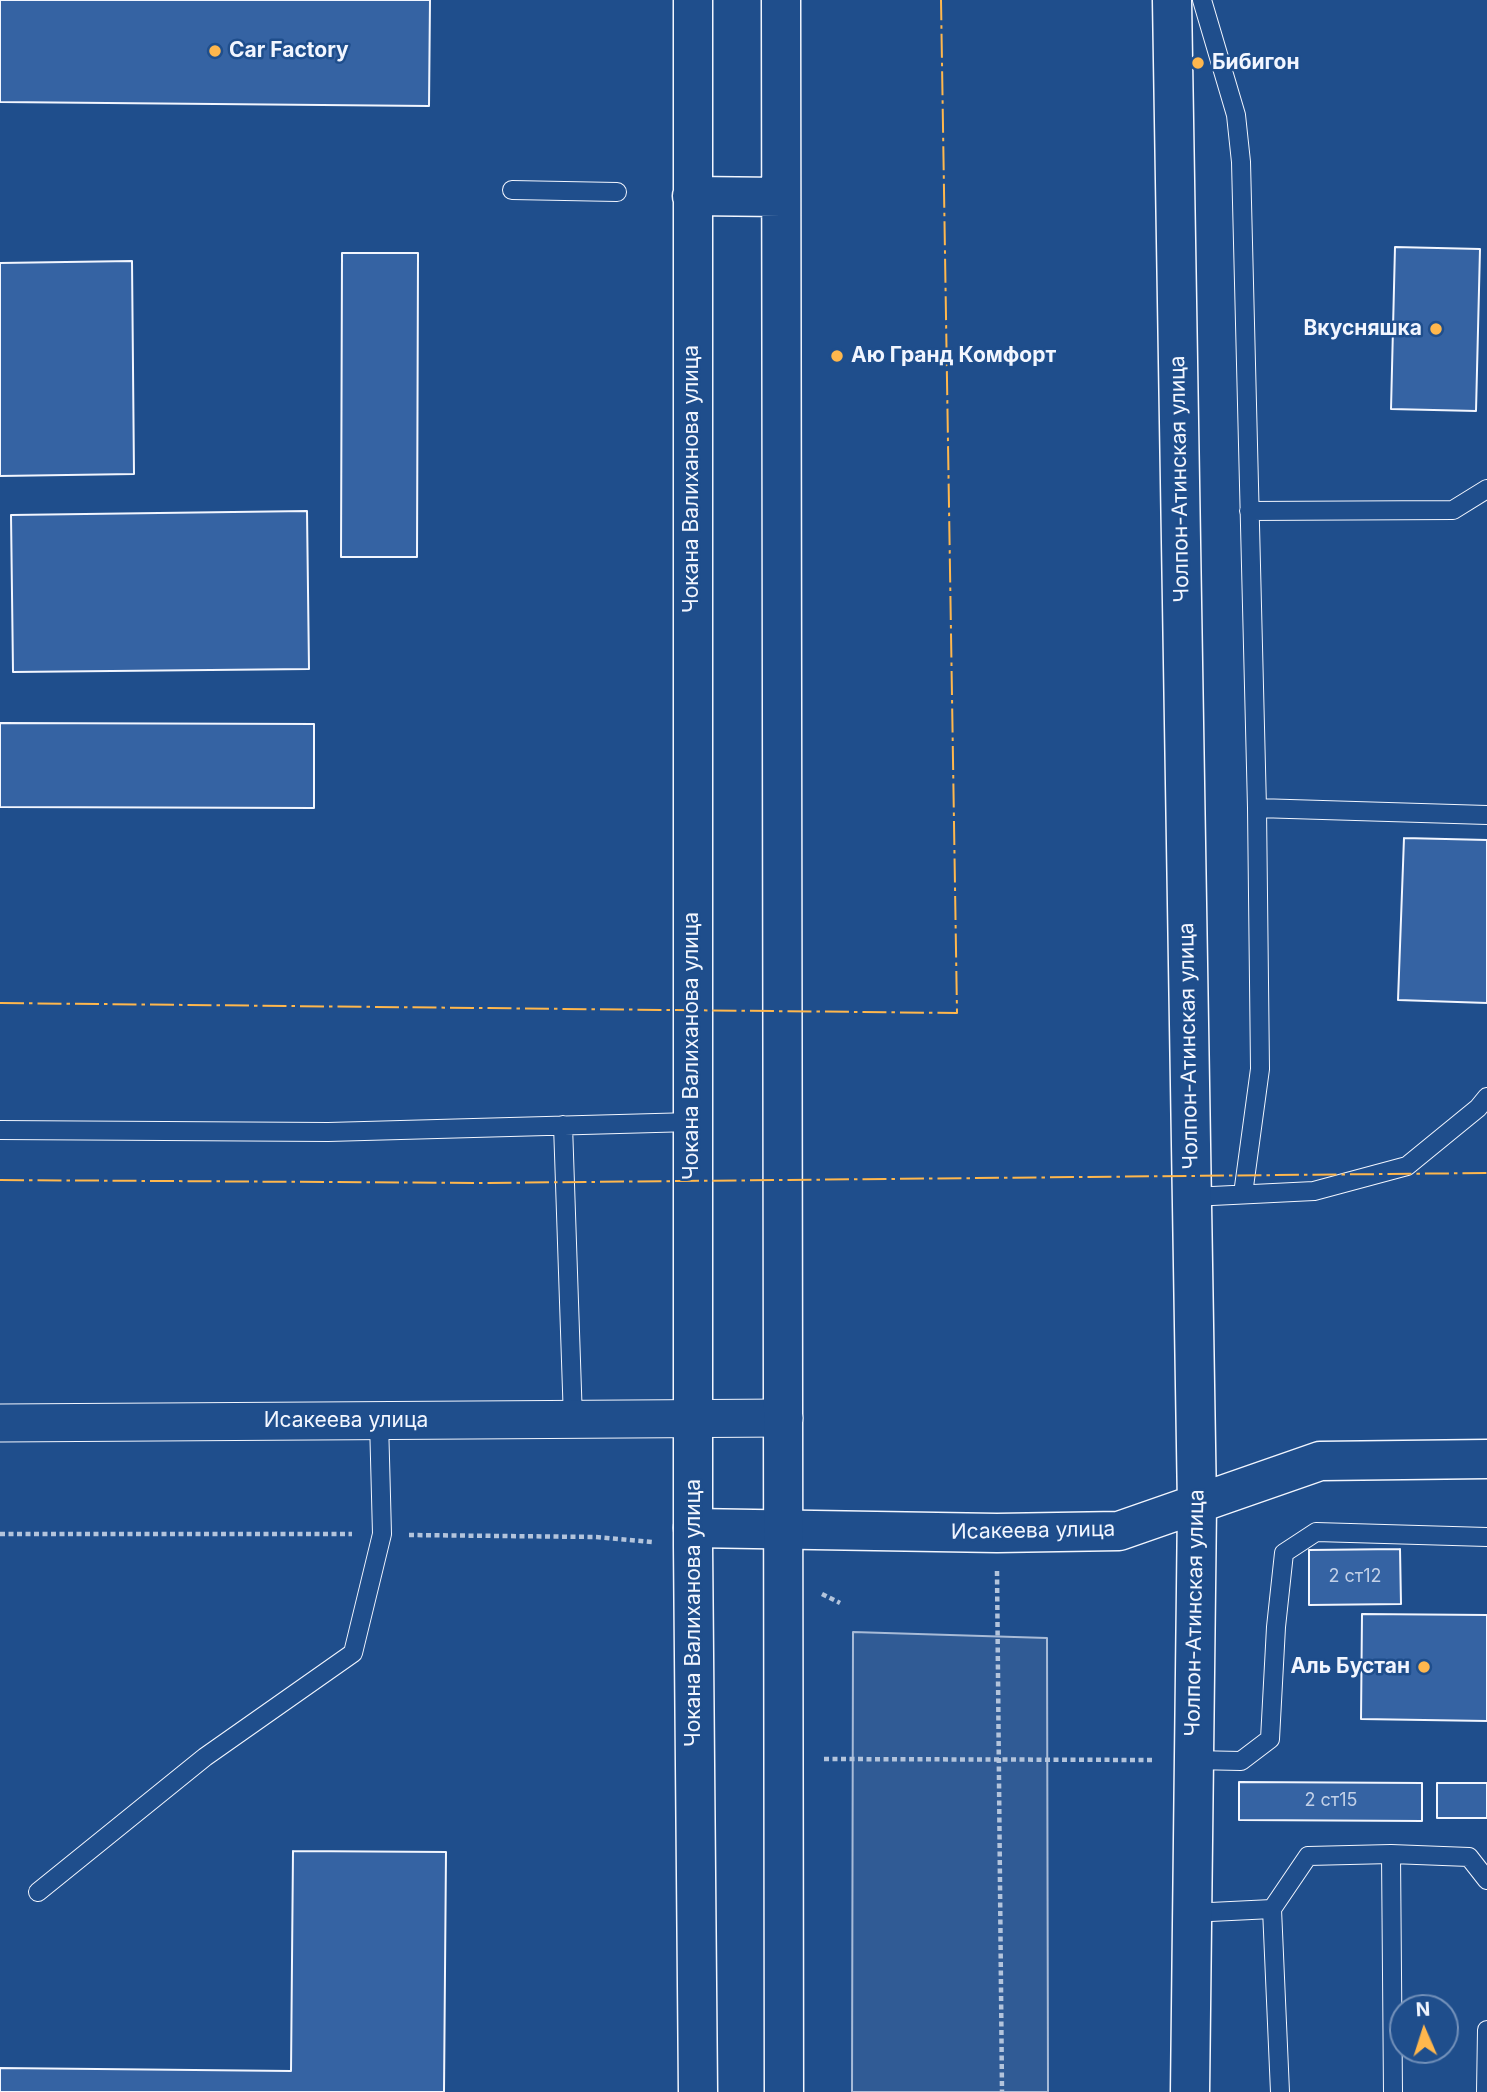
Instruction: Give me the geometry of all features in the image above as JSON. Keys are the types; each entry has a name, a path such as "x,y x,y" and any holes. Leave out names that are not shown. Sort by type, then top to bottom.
{"main road":[{"name":"Чокана Валиханова улица","path":"693,0 692,1419 698,2092"},
{"path":"781,0 784,2092"},
{"name":"Чолпон-Атинская улица","path":"1172,0 1197,1505 1190,1913 1190,2092"},
{"path":"692,196 781,197"},
{"name":"Исакеева улица","path":"693,1537 784,1531 1119,1531 1320,1461 1487,1459"}],"street":[{"name":"Исакеева улица","path":"0,1423 784,1418"}],"lane":[{"path":"1202,0 1236,115 1241,162 1257,808 1260,1069 1243,1194"},
{"path":"512,190 617,192"},
{"path":"1249,511 1452,510 1487,489"},
{"path":"1257,808 1487,815"},
{"path":"1192,1197 1314,1191 1406,1166 1478,1108 1487,1097"},
{"path":"0,1130 328,1132 692,1122"},
{"path":"563,1125 573,1420"},
{"path":"38,1892 205,1757 353,1653 382,1534 379,1421"},
{"path":"1193,1760 1241,1761 1270,1739 1276,1627 1284,1553 1316,1532 1487,1537"},
{"path":"1391,1854 1393,2092"},
{"path":"1280,2092 1272,1909 1308,1856 1391,1854 1469,1857 1487,1880"},
{"path":"1190,1913 1272,1909"},
{"path":"1486,2092 1487,2030"}],"path":[{"path":"997,1532 1002,2092"},
{"path":"0,1534 693,1537"},
{"path":"784,1576 840,1602"},
{"path":"784,1759 1193,1760"}],"shaded area":[{"path":"853,1632 1047,1638 1048,2092 852,2092"}],"building":[{"name":"Car Factory","path":"0,0 430,0 429,106 0,102"},
{"name":"Вкусняшка","path":"1395,247 1480,249 1476,411 1391,409"},
{"path":"342,253 418,253 417,557 341,557"},
{"path":"132,261 134,474 0,476 0,263"},
{"path":"307,511 309,669 13,672 11,515"},
{"path":"0,723 314,724 314,808 0,807"},
{"path":"1404,838 1487,840 1487,1003 1398,1000"},
{"path":"1400,1549 1401,1604 1309,1605 1309,1550"},
{"name":"Аль Бустан","path":"1362,1614 1487,1615 1487,1721 1361,1719"},
{"path":"1239,1782 1422,1783 1422,1821 1239,1820"},
{"path":"1437,1783 1487,1783 1487,1818 1437,1818"},
{"path":"293,1851 446,1852 444,2092 0,2092 0,2068 291,2071"}],"power":[{"path":"0,1003 957,1013 941,0"},
{"path":"0,1180 484,1183 1487,1173"}],"place":[{"name":"Car Factory","path":"215,51"},
{"name":"Бибигон","path":"1198,63"},
{"name":"Вкусняшка","path":"1436,329"},
{"name":"Аю Гранд Комфорт","path":"837,356"},
{"name":"Аль Бустан","path":"1424,1667"}]}
